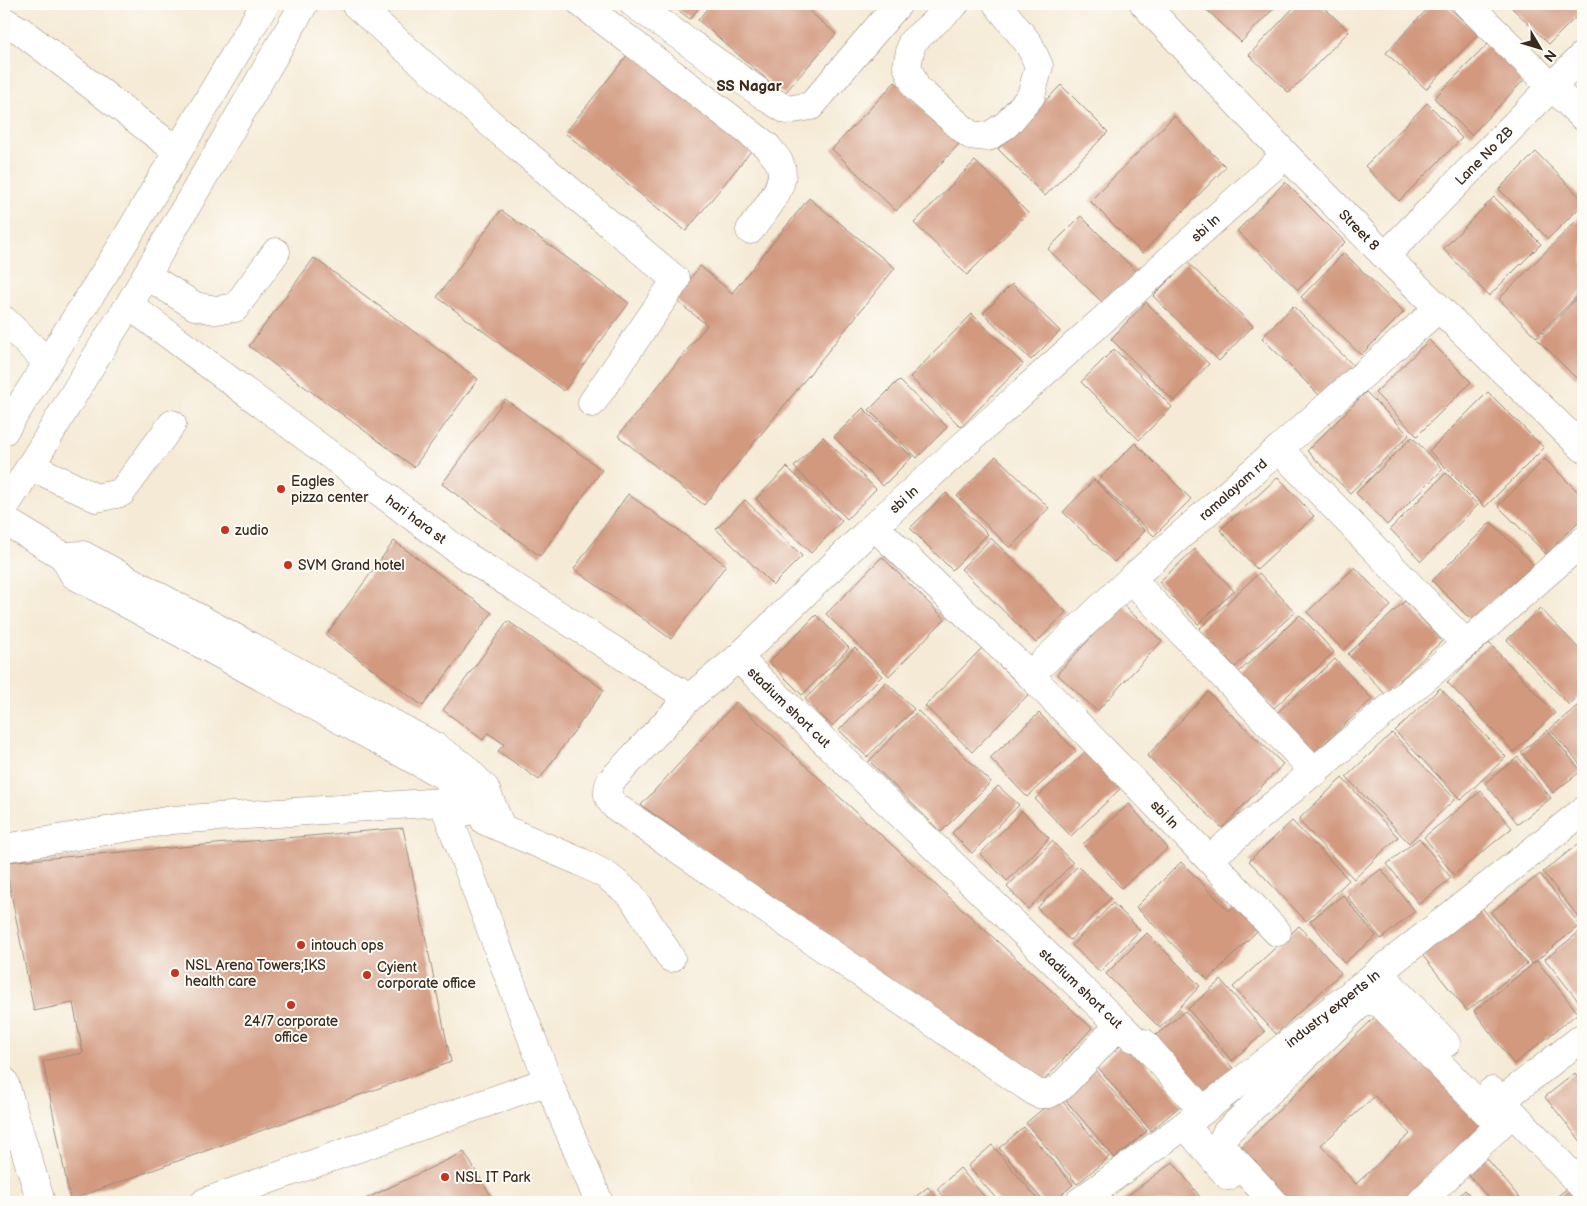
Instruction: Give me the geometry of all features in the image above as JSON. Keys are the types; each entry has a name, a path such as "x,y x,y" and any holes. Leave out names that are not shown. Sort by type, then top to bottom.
{"main road":[{"path":"4,431 123,244 265,4"},
{"path":"4,508 101,347 129,305 304,4"},
{"path":"355,4 491,124 676,280 592,403"},
{"path":"582,4 766,146 780,163 781,176 778,191 750,230"},
{"path":"634,4 772,101 788,110 810,106 898,4"},
{"path":"956,4 912,42 907,66 916,88 970,135 988,137 1007,124 1031,96 1039,66 1029,44 996,4"},
{"name":"Street 8","path":"1144,4 1286,156 1385,256 1583,448"},
{"path":"1467,4 1583,117"},
{"path":"4,21 21,31 177,151"},
{"name":"Lane No 2B","path":"1385,256 1583,55"},
{"name":"sbi ln","path":"1277,932 1209,859 1030,675 874,526 1286,156"},
{"path":"146,275 194,306 215,310 235,308 276,252"},
{"name":"hari hara st","path":"129,305 463,554 689,698"},
{"name":"ramalayam rd","path":"1030,675 1131,579 1439,308"},
{"path":"4,320 47,362"},
{"path":"31,466 96,498 121,493 172,424"},
{"path":"1279,449 1466,644"},
{"path":"4,520 73,562 444,776 456,789 454,807 548,1081 599,1202"},
{"name":"stadium short cut","path":"689,698 610,782 606,792 609,800 616,807 1038,1094 1049,1094 1132,1035 738,658 874,526"},
{"path":"1209,859 1466,644 1583,541"},
{"path":"73,562 436,747 463,766 485,788 501,827"},
{"path":"1131,579 1315,772"},
{"path":"689,698 738,658"},
{"path":"4,848 172,820 454,807 580,862 606,876 631,895 671,958"},
{"name":"industry experts ln","path":"1079,1202 1194,1118 1583,811"},
{"path":"1378,972 1504,1113"},
{"path":"1274,1202 1223,1148 1222,1142 1226,1133 1362,1002 1369,1000 1382,1004 1504,1113 1583,1188"},
{"path":"1132,1035 1194,1118 1250,1202"},
{"path":"1421,1202 1504,1113 1583,1037"},
{"path":"4,1081 40,1202"},
{"path":"205,1202 548,1081"}],"building":[{"path":"670,4 702,4 690,19"},
{"path":"711,4 801,4 836,34 784,94 698,20"},
{"path":"1201,4 1278,4 1241,42"},
{"path":"1297,4 1320,4 1349,31 1289,93 1249,55"},
{"path":"1432,4 1445,4 1478,34 1426,89 1386,53"},
{"path":"1508,4 1575,4 1582,11 1549,44"},
{"path":"1490,42 1526,78 1471,135 1434,98"},
{"path":"630,52 752,150 686,231 565,133"},
{"path":"895,82 960,143 896,211 832,149"},
{"path":"1061,85 1108,132 1045,196 998,149"},
{"path":"1427,103 1462,138 1399,201 1365,166"},
{"path":"1174,116 1226,167 1142,253 1090,201"},
{"path":"1536,152 1583,200 1583,204 1548,239 1499,189"},
{"path":"975,161 1028,213 967,275 914,223"},
{"path":"1285,182 1345,242 1298,290 1237,231"},
{"path":"1494,197 1541,244 1489,296 1443,249"},
{"path":"809,198 895,268 704,505 618,436 707,325 674,299 700,266 732,293"},
{"path":"501,210 629,303 564,391 437,297"},
{"path":"1583,214 1583,290 1536,337 1499,299"},
{"path":"1081,216 1137,272 1105,305 1048,249"},
{"path":"1344,253 1404,312 1361,355 1301,297"},
{"path":"314,258 478,379 414,467 249,346"},
{"path":"1187,262 1253,326 1219,361 1153,296"},
{"path":"1012,284 1060,331 1031,360 983,313"},
{"path":"1583,292 1583,371 1576,378 1537,339"},
{"path":"1146,302 1209,364 1174,401 1111,339"},
{"path":"1293,306 1356,368 1324,400 1262,338"},
{"path":"972,314 1023,364 961,427 910,377"},
{"path":"1429,340 1471,382 1417,436 1375,393"},
{"path":"1114,349 1172,407 1139,440 1081,382"},
{"path":"899,380 947,427 917,458 869,410"},
{"path":"1366,392 1409,435 1350,493 1307,451"},
{"path":"1488,392 1544,448 1485,507 1429,451"},
{"path":"505,399 602,470 540,556 442,484"},
{"path":"863,408 912,457 883,486 834,437"},
{"path":"823,437 876,489 847,519 794,467"},
{"path":"1412,437 1443,469 1387,525 1356,493"},
{"path":"1135,443 1191,499 1154,536 1097,481"},
{"path":"996,456 1049,508 1010,548 957,496"},
{"path":"1545,459 1583,497 1583,517 1546,554 1498,506"},
{"path":"787,467 842,521 811,553 756,499"},
{"path":"1446,473 1478,505 1421,561 1390,529"},
{"path":"1278,477 1314,516 1257,569 1220,530"},
{"path":"1094,480 1145,531 1114,562 1063,512"},
{"path":"946,493 988,534 952,570 910,528"},
{"path":"628,494 726,565 671,639 574,569"},
{"path":"745,500 802,556 773,585 716,529"},
{"path":"1491,522 1535,566 1476,625 1432,581"},
{"path":"991,538 1066,612 1036,643 961,569"},
{"path":"394,541 492,613 423,706 326,635"},
{"path":"1195,549 1234,591 1198,624 1159,582"},
{"path":"882,557 945,619 889,676 826,614"},
{"path":"1355,567 1391,606 1343,650 1307,612"},
{"path":"1259,573 1295,612 1235,667 1200,628"},
{"path":"1405,601 1442,641 1385,694 1348,654"},
{"path":"1122,604 1162,641 1097,711 1057,674"},
{"path":"1540,608 1583,653 1583,691 1569,705 1507,640"},
{"path":"816,615 849,648 802,695 769,662"},
{"path":"1300,615 1334,652 1274,708 1239,672"},
{"path":"508,621 604,690 539,780 498,751 504,744 488,733 483,740 443,710"},
{"path":"1489,643 1555,713 1514,752 1447,682"},
{"path":"855,648 882,676 832,726 805,699"},
{"path":"982,648 1029,694 972,752 925,706"},
{"path":"1335,659 1372,699 1314,753 1277,713"},
{"path":"886,682 914,709 867,757 839,730"},
{"path":"1440,688 1506,757 1461,800 1395,731"},
{"path":"1208,692 1283,764 1222,828 1147,756"},
{"path":"1583,701 1583,768 1550,729"},
{"path":"736,702 1092,1028 1037,1088 641,805"},
{"path":"918,711 991,782 941,832 869,761"},
{"path":"1039,713 1076,751 1027,797 990,758"},
{"path":"1548,730 1581,771 1553,793 1521,752"},
{"path":"1392,733 1455,799 1409,843 1346,777"},
{"path":"1086,751 1121,788 1071,836 1035,799"},
{"path":"1518,757 1551,798 1518,824 1485,783"},
{"path":"1342,778 1398,837 1354,879 1298,820"},
{"path":"998,786 1019,805 972,853 952,833"},
{"path":"1481,791 1512,828 1454,875 1424,837"},
{"path":"1129,804 1168,848 1121,888 1083,844"},
{"path":"1022,811 1049,838 1007,881 980,854"},
{"path":"1292,821 1349,880 1306,921 1249,861"},
{"path":"403,828 451,1062 70,1200 43,1061 83,1053 73,1003 34,1011 5,862"},
{"path":"1419,838 1451,878 1419,904 1387,864"},
{"path":"1052,841 1073,863 1028,909 1007,887"},
{"path":"1578,844 1583,850 1583,918 1581,920 1543,872"},
{"path":"1181,862 1229,911 1239,901 1263,925 1208,980 1136,907"},
{"path":"1078,866 1111,898 1070,940 1037,908"},
{"path":"1381,869 1415,911 1381,939 1347,896"},
{"path":"1540,874 1580,925 1532,964 1491,912"},
{"path":"1343,895 1376,936 1344,963 1310,921"},
{"path":"1113,903 1140,930 1100,972 1072,945"},
{"path":"1480,905 1527,964 1467,1011 1420,952"},
{"path":"1299,926 1341,973 1276,1034 1233,987"},
{"path":"1583,929 1583,1007 1545,959"},
{"path":"1147,933 1200,986 1160,1028 1106,974"},
{"path":"1537,961 1578,1013 1514,1064 1474,1011"},
{"path":"1221,980 1265,1032 1232,1061 1188,1009"},
{"path":"1185,1011 1238,1074 1203,1103 1150,1040"},
{"path":"1378,1014 1487,1126 1409,1202 1289,1202 1238,1150","holes":["1375,1096 1410,1134 1356,1184 1321,1145"]},
{"path":"1127,1040 1181,1105 1151,1131 1097,1066"},
{"path":"1094,1069 1147,1131 1115,1158 1062,1096"},
{"path":"1575,1073 1583,1083 1583,1144 1545,1097"},
{"path":"1058,1096 1109,1157 1077,1184 1026,1123"},
{"path":"1024,1127 1073,1185 1052,1202 1044,1202 999,1148"},
{"path":"992,1145 1040,1202 999,1202 968,1166"},
{"name":"NSL IT Park","path":"464,1152 495,1202 359,1202"},
{"path":"1485,1156 1523,1202 1492,1202 1466,1172"},
{"path":"1173,1162 1204,1202 1119,1202"},
{"path":"960,1168 989,1202 948,1202 937,1189"},
{"path":"1573,1184 1583,1197 1583,1202 1550,1202"},
{"path":"928,1187 941,1202 909,1202"},
{"path":"1465,1190 1477,1202 1452,1202"}],"place":[{"name":"Eagles pizza center","path":"281,489"},
{"name":"zudio","path":"225,530"},
{"name":"SVM Grand hotel","path":"288,565"},
{"name":"intouch ops","path":"301,945"},
{"name":"NSL Arena Towers;IKS health care","path":"175,973"},
{"name":"Cyient corporate office","path":"367,975"},
{"name":"24/7 corporate office","path":"291,1005"},
{"name":"NSL IT Park","path":"445,1177"}],"district":[{"name":"SS Nagar","path":"749,86"}]}
